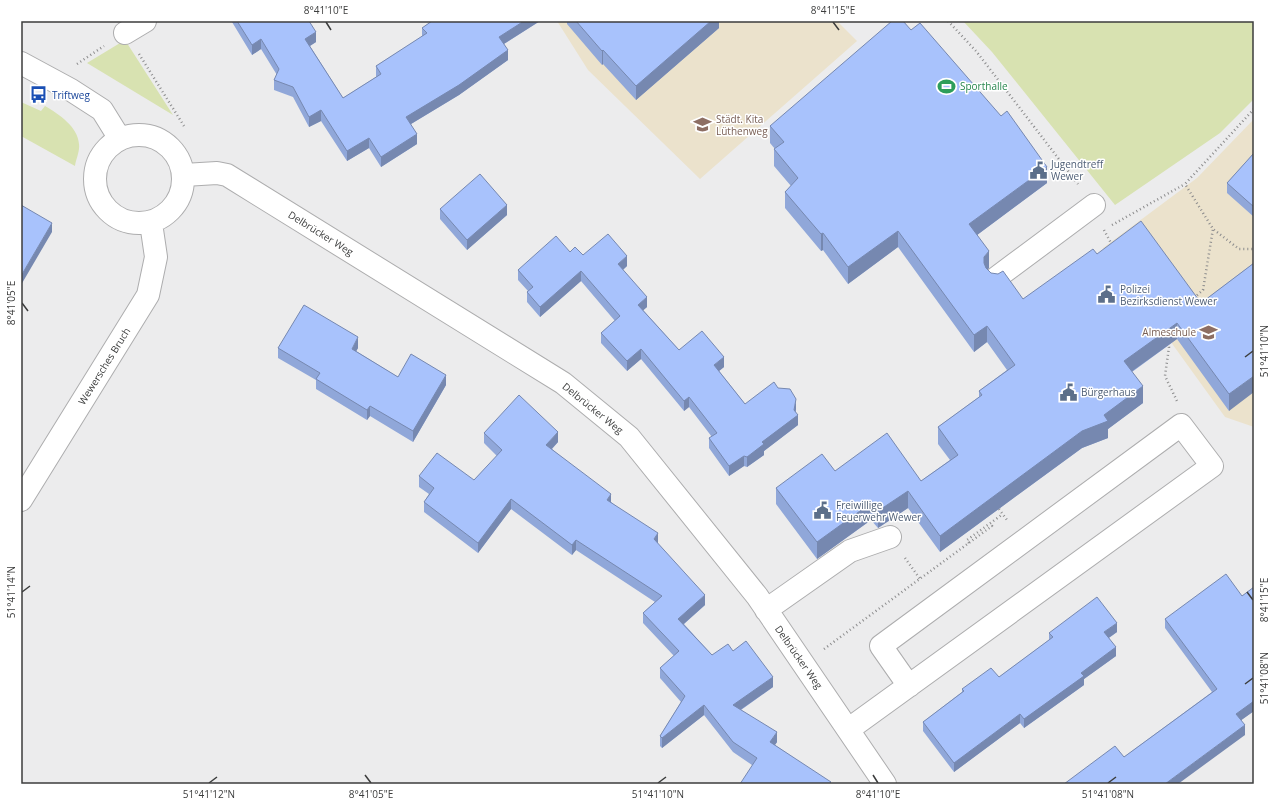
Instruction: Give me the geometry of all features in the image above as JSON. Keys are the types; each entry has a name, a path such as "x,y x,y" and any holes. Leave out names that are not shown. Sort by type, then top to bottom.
{"street":[{"path":"125,33 145,21"},
{"path":"21,63 71,90 102,110 120,139"},
{"path":"136,135 154,137 168,145 179,158 184,175 181,196 169,213 151,223 128,223 116,217 109,213 97,195 95,173 103,153 120,139 136,135"},
{"name":"Delbrücker Weg","path":"184,175 217,173 226,175 563,383 629,437 766,610 849,729 876,780"},
{"path":"996,278 1094,205"},
{"name":"Wewersches Bruch","path":"21,500 148,295 156,257 151,223"},
{"path":"849,729 909,686 1212,466 1182,425 881,646 909,686"},
{"path":"766,610 850,551 890,537"}],"path":[{"path":"948,21 976,51 1094,205 1104,230 1115,250"},
{"path":"76,64 125,33 184,126"},
{"path":"1104,230 1185,184 1254,109"},
{"path":"1185,184 1213,229 1239,249 1254,249"},
{"path":"1193,300 1204,290 1213,229"},
{"path":"1166,341 1169,346 1165,376 1178,403 1182,425"},
{"path":"999,510 1009,523"},
{"path":"969,543 967,540 1003,514"},
{"path":"823,650 992,526 996,532"}],"shaded area":[{"name":"Städt. Kita Lüthenweg","path":"557,21 837,21 857,41 700,179 588,70"},
{"name":"Almeschule","path":"1254,119 1254,427 1225,417 1103,248 1197,178"}],"green space":[{"path":"963,21 1254,21 1254,99 1220,133 1115,205 992,52"},
{"path":"125,40 173,115 87,63"},
{"path":"21,102 41,111 45,106 67,122 78,138 79,147 75,166 21,136"}],"building":[{"path":"237,21 309,21 316,32 305,39 343,98 381,74 376,66 427,33 422,28 432,21 524,21 499,37 508,50 459,85 406,117 417,134 381,157 369,138 347,151 321,110 309,117 293,87 274,80 279,69 261,39 252,45"},
{"path":"576,21 711,21 636,86 603,50 602,51"},
{"path":"892,21 903,21 911,30 920,23 1001,116 1007,111 1047,167 969,224 989,251 984,257 984,263 986,268 991,273 998,274 1003,271 1023,299 1093,249 1097,254 1141,221 1201,303 1254,263 1254,376 1229,394 1177,323 1124,361 1143,386 1104,415 1108,421 1082,431 940,536 908,491 878,511 871,503 817,542 776,488 822,454 835,471 887,433 921,481 958,455 938,427 982,395 979,391 1015,365 987,326 974,335 898,231 848,267 823,233 821,234 785,192 798,178 774,149 784,142 770,126"},
{"path":"1254,153 1254,207 1227,183"},
{"path":"480,174 507,205 467,240 440,209"},
{"path":"21,205 52,223 21,276"},
{"path":"608,234 627,256 618,264 647,297 638,305 679,350 702,331 724,357 714,365 745,404 774,382 778,388 790,389 796,399 794,410 798,415 762,442 764,444 747,457 744,456 729,466 709,438 717,433 689,397 684,401 641,349 627,361 601,333 620,316 581,271 540,307 527,292 533,287 518,270 556,236 570,252 575,247 583,255"},
{"path":"304,305 358,337 352,349 398,377 411,354 446,375 413,431 370,406 367,410 316,379 320,373 278,348"},
{"path":"519,395 558,432 546,445 611,494 607,500 658,533 654,539 705,595 678,619 712,655 728,644 733,651 746,641 773,677 733,705 777,732 770,742 831,782 829,784 740,784 757,758 733,742 704,705 662,738 660,736 685,696 660,668 679,651 643,613 662,596 576,540 572,545 511,499 478,543 424,502 434,488 419,476 437,453 474,480 502,450 484,433"},
{"path":"1226,574 1242,596 1254,587 1254,701 1236,714 1245,725 1165,784 1064,784 1115,746 1124,757 1217,689 1165,619"},
{"path":"1097,597 1117,623 1104,632 1116,647 1081,673 1084,676 1024,719 1020,714 954,763 923,722 964,691 962,689 991,668 999,677 1053,637 1049,633"}],"place":[{"name":"Sporthalle","path":"947,86"},
{"name":"Triftweg","path":"39,95"},
{"name":"Städt. Kita Lüthenweg","path":"703,125"},
{"name":"Jugendtreff Wewer","path":"1038,170"},
{"name":"Polizei Bezirksdienst Wewer","path":"1107,295"},
{"name":"Almeschule","path":"1209,332"},
{"name":"Bürgerhaus","path":"1068,392"},
{"name":"Freiwillige Feuerwehr Wewer","path":"823,511"}]}
